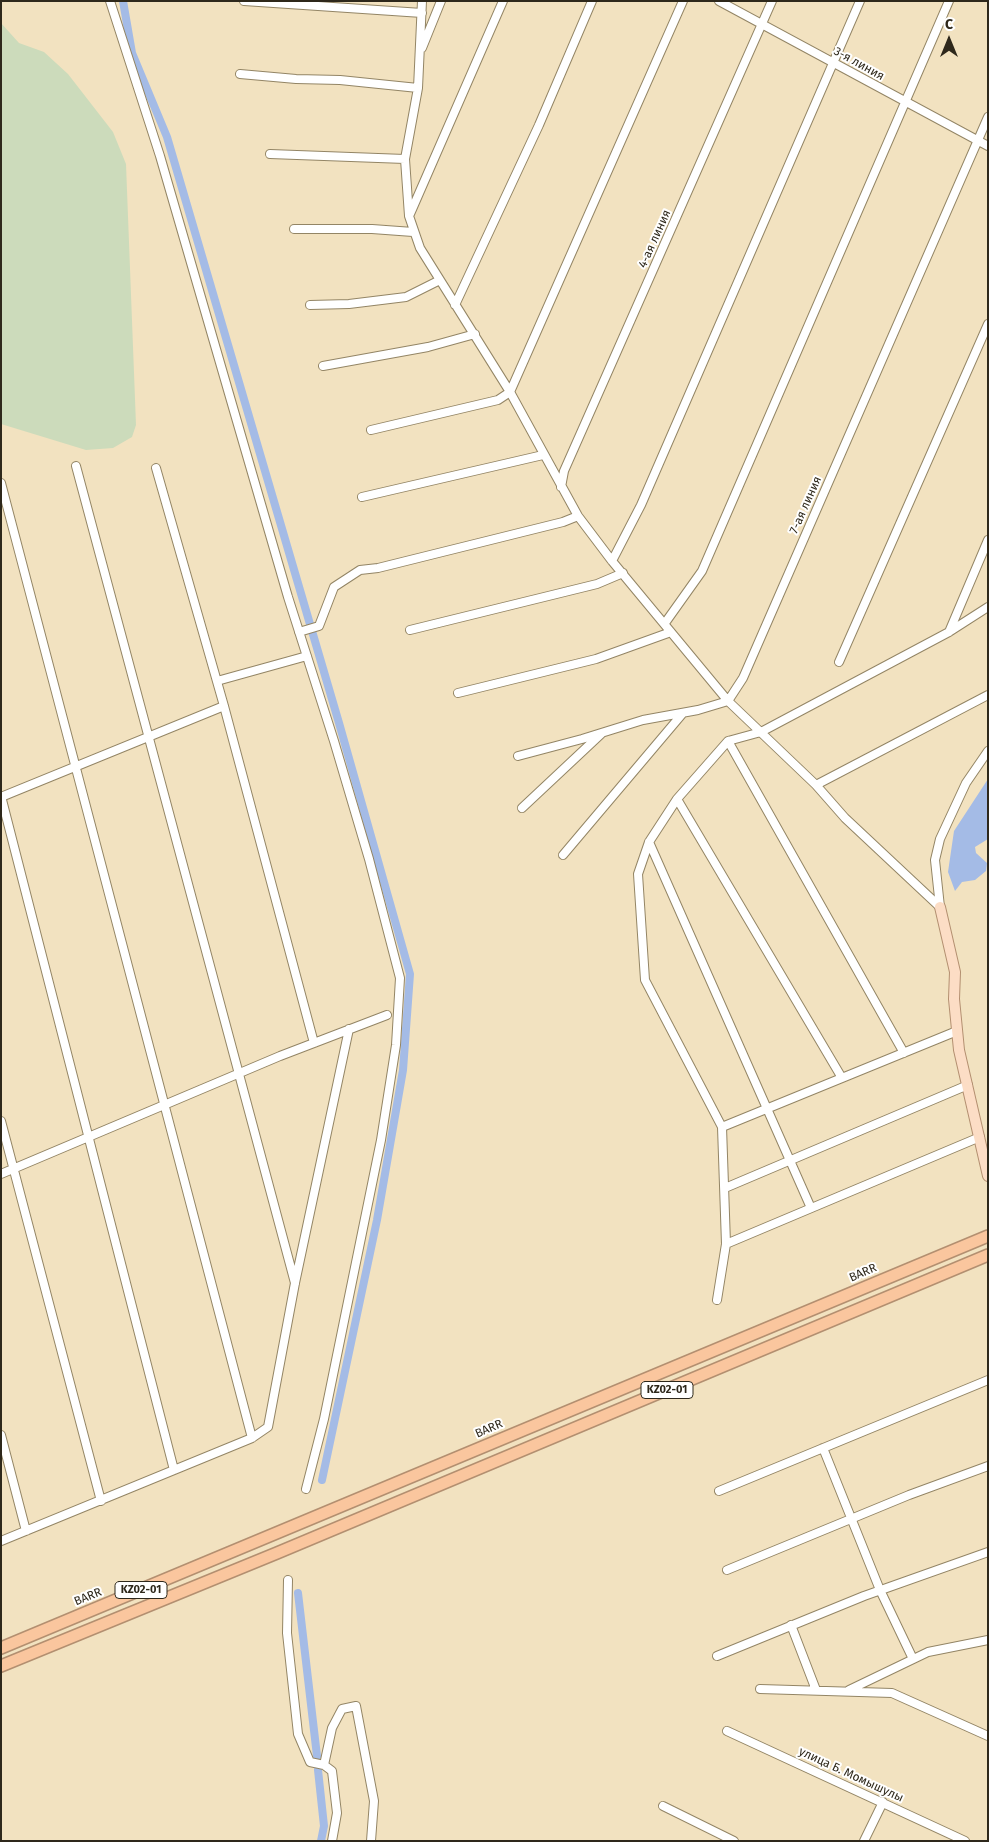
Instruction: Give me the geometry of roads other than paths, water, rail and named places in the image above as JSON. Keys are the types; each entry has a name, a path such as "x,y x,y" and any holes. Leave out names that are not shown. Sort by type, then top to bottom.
{"highway":[{"name":"BARR","path":"1,1648 988,1236"},
{"name":"KZ02-01","path":"1,1666 347,1524 988,1255"}],"main road":[{"path":"940,907 955,972 954,999 957,1031 988,1176"}],"street":[{"path":"110,1 160,156 219,364 303,631 307,656 372,868 398,970 400,996 396,1045 382,1140 324,1419 306,1489"},
{"path":"244,1 422,13"},
{"path":"422,1 418,88 405,159 409,216 420,248 510,392 578,516 612,561 728,701 816,785 845,818 940,907"},
{"path":"420,54 441,1"},
{"path":"409,216 503,1"},
{"path":"455,305 539,125 592,1"},
{"path":"372,430 498,400 510,392 683,1"},
{"name":"3-я линия","path":"719,1 906,104 988,146"},
{"name":"4-ая линия","path":"561,487 564,471 772,1"},
{"path":"612,561 645,496 860,1"},
{"path":"664,623 702,571 949,1"},
{"path":"240,74 296,79 340,80 418,88"},
{"name":"7-ая линия","path":"728,701 743,678 988,118"},
{"path":"270,154 405,159"},
{"path":"294,229 372,229 413,232"},
{"path":"310,305 349,304 406,297 440,280"},
{"path":"839,662 988,324"},
{"path":"323,366 428,346 475,334"},
{"path":"362,498 543,455"},
{"path":"76,466 295,1283"},
{"path":"156,468 224,706 314,1043"},
{"path":"1,483 252,1438"},
{"path":"303,631 319,626 334,586 360,570 378,568 563,522 578,516"},
{"path":"949,632 988,540"},
{"path":"410,630 597,584 623,573"},
{"path":"717,1300 726,1244 722,1127 645,980 638,874 649,842 677,799 728,741 761,732 949,632 988,607"},
{"path":"458,693 596,659 671,632"},
{"path":"217,681 307,656"},
{"path":"816,785 988,695"},
{"path":"518,756 643,720 683,713 728,701"},
{"path":"174,1470 1,796 224,706"},
{"path":"563,855 683,713"},
{"path":"522,808 604,732"},
{"path":"728,741 904,1053"},
{"path":"940,907 935,860 940,838 966,784 988,751"},
{"path":"677,799 842,1078"},
{"path":"649,842 811,1208"},
{"path":"1,1174 240,1073 387,1015"},
{"path":"1,1541 252,1438 268,1427 295,1283 349,1029"},
{"path":"722,1127 957,1031"},
{"path":"725,1188 968,1085"},
{"path":"1,1121 101,1501"},
{"path":"726,1244 980,1137"},
{"path":"719,1491 988,1380"},
{"path":"1,1435 26,1531"},
{"path":"823,1448 853,1518 880,1590 913,1659"},
{"path":"727,1570 853,1518 988,1466"},
{"path":"717,1656 880,1590 988,1552"},
{"path":"288,1580 287,1633 298,1734 310,1762 324,1765 332,1771 337,1813 332,1841"},
{"path":"791,1625 816,1690"},
{"path":"847,1691 928,1652 988,1640"},
{"path":"760,1689 892,1692 988,1736"},
{"path":"324,1765 332,1728 342,1708 356,1706 374,1801 371,1841"},
{"name":"улица Б. Момышулы","path":"727,1730 965,1841"},
{"path":"864,1841 883,1802"},
{"path":"663,1806 734,1841"}],"water":[{"path":"988,779 988,839 975,847 976,853 987,863 986,871 975,880 962,882 955,891 948,872 954,831"}],"waterway":[{"path":"123,1 132,53 167,137 339,723 410,974 403,1070 377,1220 322,1480"},
{"path":"298,1593 317,1756"},
{"path":"318,1770 324,1826 321,1841"}]}
